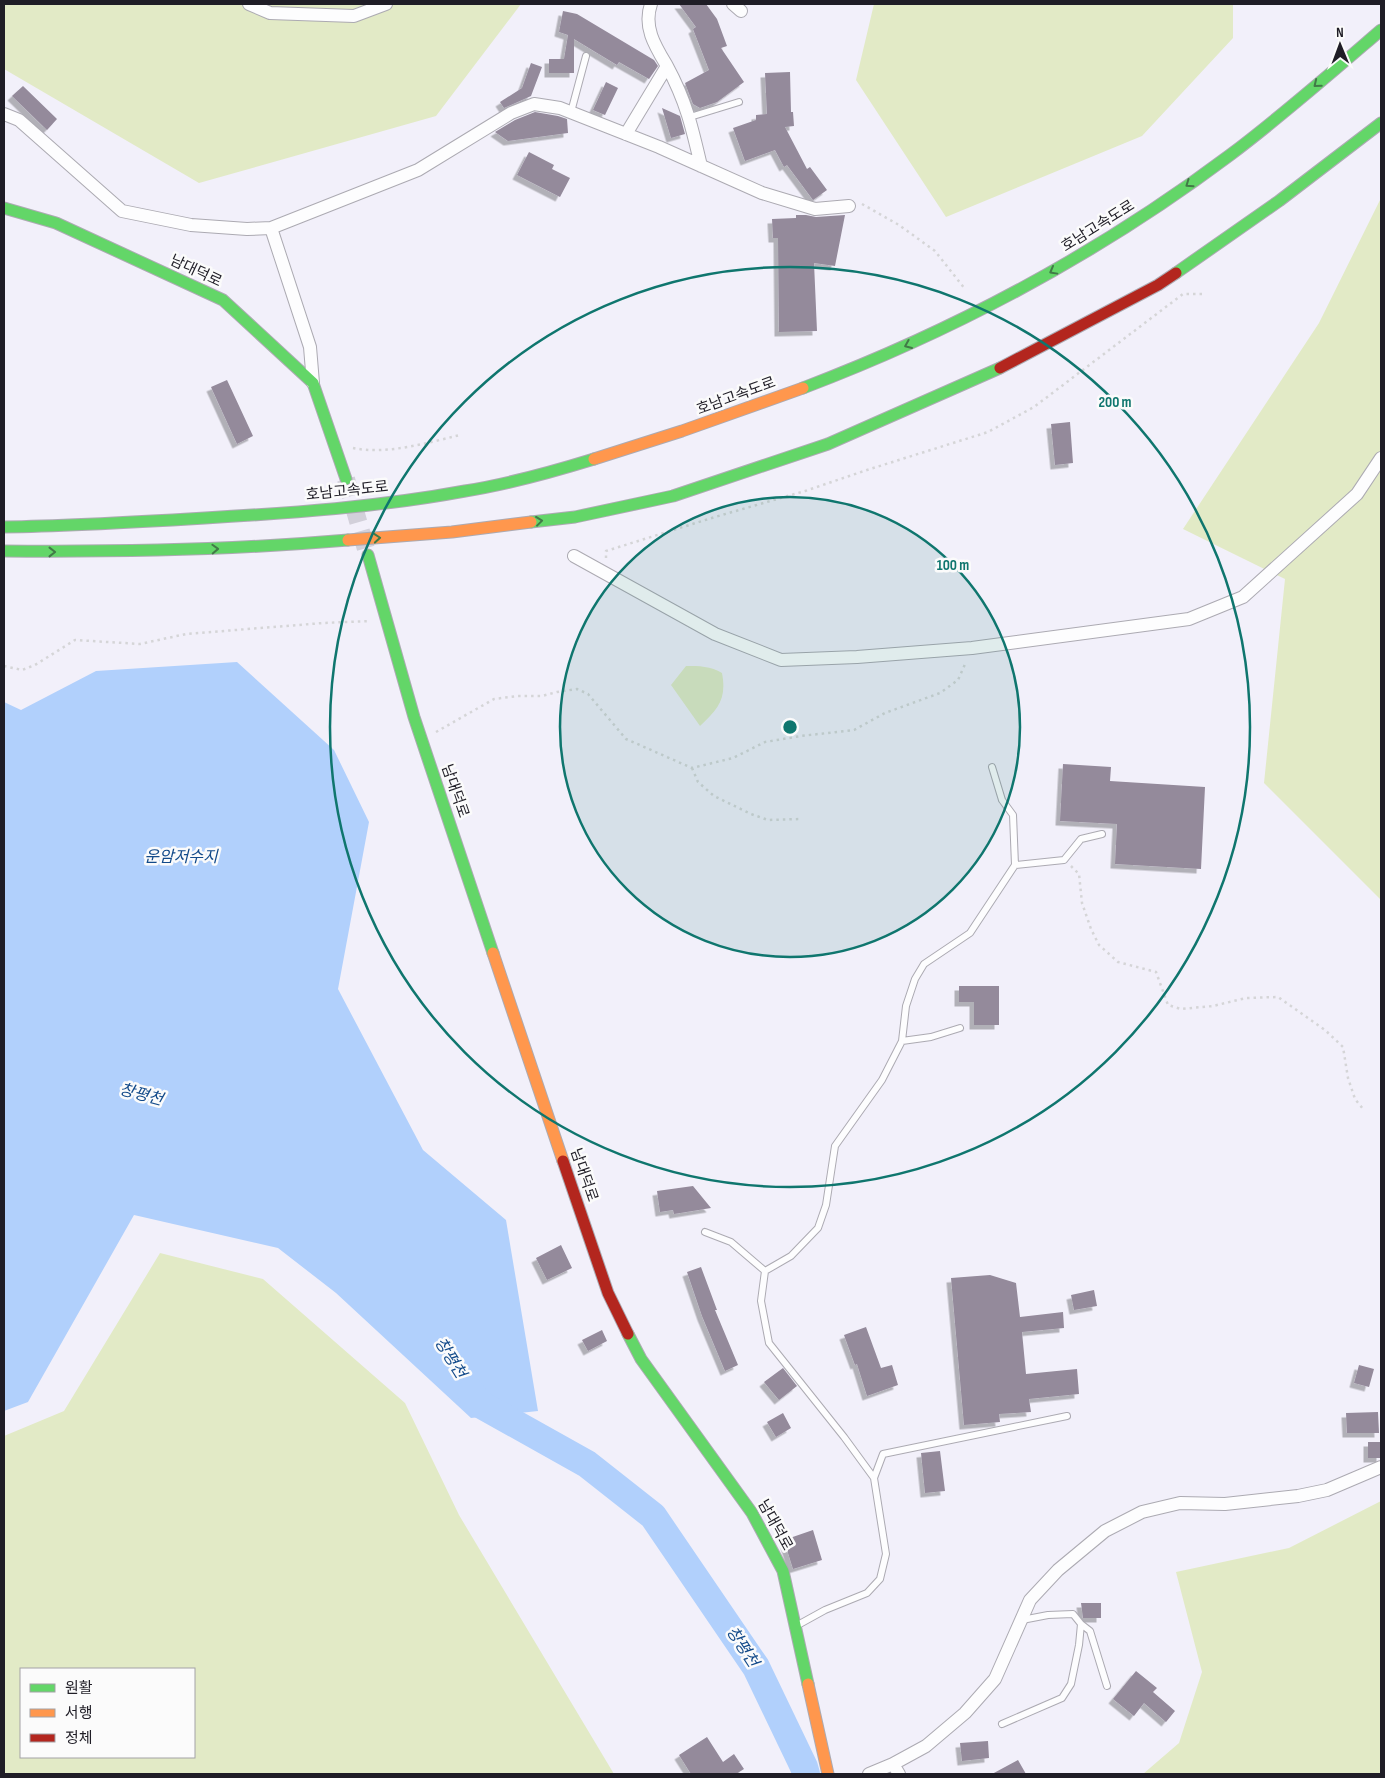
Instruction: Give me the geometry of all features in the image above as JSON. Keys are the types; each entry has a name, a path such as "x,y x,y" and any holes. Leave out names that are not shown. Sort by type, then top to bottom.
{"main road":[{"name":"호남고속도로","path":"4,528 255,516 341,508 488,487 553,472 622,452 753,407 807,387 935,334 1077,258 1232,154 1381,30"},
{"path":"4,551 105,552 266,547 443,533 575,517 673,496 828,444 1009,364 1158,285 1279,201 1381,123"},
{"name":"남대덕로","path":"4,208 56,223 222,300 313,383 346,479"},
{"name":"남대덕로","path":"368,555 421,740 608,1293 641,1359 752,1513 783,1571 828,1774"}],"street":[{"path":"249,4 270,13 354,16 386,4"},
{"path":"651,4 648,26 655,45 681,92 690,117 701,166"},
{"path":"626,134 668,66"},
{"path":"4,114 19,120 122,211 192,225 247,229 271,228 418,170 511,113 534,104 560,108 571,112 762,193 815,209 849,206"},
{"path":"271,228 310,346 313,383"},
{"path":"574,556 715,634 781,660 856,657 972,648 1189,619 1243,597 1357,494 1381,458"},
{"path":"869,1774 896,1769 965,1713 995,1679 1030,1600 1058,1570 1105,1531 1142,1512 1180,1503 1226,1504 1298,1496 1327,1490 1381,1468"}],"lane":[{"path":"571,112 586,56"},
{"path":"690,117 739,102"},
{"path":"795,1626 824,1610 867,1593 880,1579 886,1554 874,1478 769,1343 760,1301 765,1271 790,1256 818,1228 826,1205 835,1146 882,1080 902,1041 906,1006 915,979 924,964 970,933 1015,865 1013,815 1002,800 992,767"},
{"path":"1015,865 1064,860 1081,839 1102,834"},
{"path":"902,1041 931,1037 960,1028"},
{"path":"705,1232 730,1242 765,1271"},
{"path":"874,1478 883,1454 1067,1416"},
{"path":"1022,1620 1048,1615 1073,1614 1090,1631 1107,1686"},
{"path":"1002,1724 1062,1698 1072,1684 1081,1624"}],"path":[{"path":"849,206 861,204 900,225 934,251 964,289"},
{"path":"608,575 606,551 805,491 988,432 1034,408 1183,294 1203,294"},
{"path":"334,444 367,451 420,445 460,435"},
{"path":"4,666 22,670 36,665 76,640 140,644 186,634 324,623 386,621"},
{"path":"421,740 494,699 542,696 576,689 588,694 626,739 692,768 733,758 765,742 854,730 885,713 940,693 958,680 972,648"},
{"path":"692,768 698,782 714,796 751,814 768,820 802,819"},
{"path":"1064,860 1079,874 1082,903 1099,945 1118,962 1156,972 1168,1005 1181,1009 1213,1006 1246,998 1278,997 1325,1030 1343,1047 1348,1078 1355,1099 1363,1109"}],"green space":[{"path":"4,4 521,4 436,116 199,183 4,69"},
{"path":"874,4 1233,4 1233,38 1142,136 946,217 856,80"},
{"path":"1381,198 1381,900 1264,783 1285,579 1183,529 1319,323"},
{"path":"686,666 700,666 722,673 723,690 720,703 700,726 671,685"},
{"path":"160,1253 263,1279 405,1403 459,1515 614,1774 4,1774 4,1436 64,1411"},
{"path":"1381,1501 1381,1774 1143,1774 1179,1743 1202,1672 1176,1572 1289,1548"}],"water":[{"name":"운암저수지","path":"237,662 334,750 369,822 338,989 423,1150 506,1220 538,1411 471,1418 336,1293 278,1248 134,1215 28,1402 4,1411 4,702 21,710 96,671"}],"building":[{"path":"679,4 706,4 717,19 727,46 721,48 744,82 717,102 700,108 693,104 685,83 709,70 693,29 696,27"},
{"path":"563,11 577,14 654,60 658,66 649,79 619,62 617,65 574,39 574,73 549,73 549,59 564,59 568,35 559,32"},
{"path":"531,63 542,67 531,96 504,108 500,102 522,88"},
{"path":"790,72 791,112 793,112 794,126 785,127 807,169 810,167 827,190 813,200 787,165 784,167 775,150 745,161 733,128 756,120 756,115 767,114 765,73"},
{"path":"606,82 618,88 605,115 593,110"},
{"path":"23,86 57,119 47,130 12,96"},
{"path":"662,108 680,116 685,134 671,138"},
{"path":"535,112 567,119 568,133 508,141 495,132 515,120"},
{"path":"529,152 554,165 552,169 570,178 560,197 517,175"},
{"path":"796,215 816,217 845,215 835,266 814,263 817,331 779,332 778,238 773,238 772,219 796,218"},
{"path":"227,380 253,436 237,444 211,387"},
{"path":"1070,422 1073,463 1055,465 1051,424"},
{"path":"1063,764 1111,767 1110,781 1205,787 1201,869 1115,864 1117,824 1060,821"},
{"path":"959,986 999,986 999,1025 974,1025 974,1002 959,1002"},
{"path":"693,1186 711,1208 674,1214 673,1210 660,1212 657,1191"},
{"path":"561,1245 572,1268 547,1280 536,1258"},
{"path":"701,1267 717,1310 715,1310 738,1365 725,1371 702,1316 687,1272"},
{"path":"990,1275 1016,1283 1020,1317 1063,1312 1064,1328 1022,1332 1026,1374 1077,1369 1079,1394 1029,1399 1031,1412 999,1414 1000,1422 964,1425 951,1278"},
{"path":"1094,1290 1097,1306 1074,1310 1071,1295"},
{"path":"866,1327 881,1368 892,1365 898,1385 867,1396 857,1364 855,1365 844,1335"},
{"path":"602,1330 607,1341 588,1351 582,1340"},
{"path":"1359,1365 1374,1369 1369,1387 1354,1383"},
{"path":"783,1368 797,1386 779,1400 764,1382"},
{"path":"1378,1412 1379,1433 1347,1433 1346,1413"},
{"path":"783,1413 791,1428 776,1437 767,1422"},
{"path":"1368,1442 1381,1442 1381,1458 1368,1458"},
{"path":"940,1451 945,1491 925,1493 921,1453"},
{"path":"813,1530 822,1560 793,1569 784,1540"},
{"path":"1081,1603 1101,1603 1101,1618 1083,1618"},
{"path":"1136,1671 1157,1688 1153,1692 1175,1711 1166,1722 1144,1703 1134,1716 1113,1699"},
{"path":"707,1737 723,1762 734,1754 744,1769 736,1774 691,1774 679,1755"},
{"path":"988,1741 989,1758 962,1761 960,1743"},
{"path":"1018,1760 1026,1774 992,1774"}],"waterway":[{"name":"창평천","path":"471,1392 478,1403 587,1464 653,1516 756,1667 806,1774"}],"tunnel":[{"path":"346,479 366,549"}],"traffic: fast":[{"path":"803,388 916,341 971,315 1077,257 1129,225 1230,155 1381,30"},
{"path":"1176,273 1279,201 1381,123"},
{"path":"4,208 56,223 223,300 313,383 346,479"},
{"path":"531,522 575,517 673,496 828,444 1000,368"},
{"path":"4,527 104,524 238,516 368,505 433,497 498,485 594,459"},
{"path":"4,551 176,550 348,540"},
{"path":"368,555 414,717 493,953"},
{"path":"628,1334 641,1359 752,1513 783,1571 808,1684"}],"traffic: slow":[{"path":"594,459 682,431 803,388"},
{"path":"348,540 452,532 531,522"},
{"path":"493,953 563,1161"},
{"path":"808,1684 828,1774"}],"traffic: jam":[{"path":"1000,368 1158,285 1176,273"},
{"path":"563,1161 608,1293 628,1334"}]}
